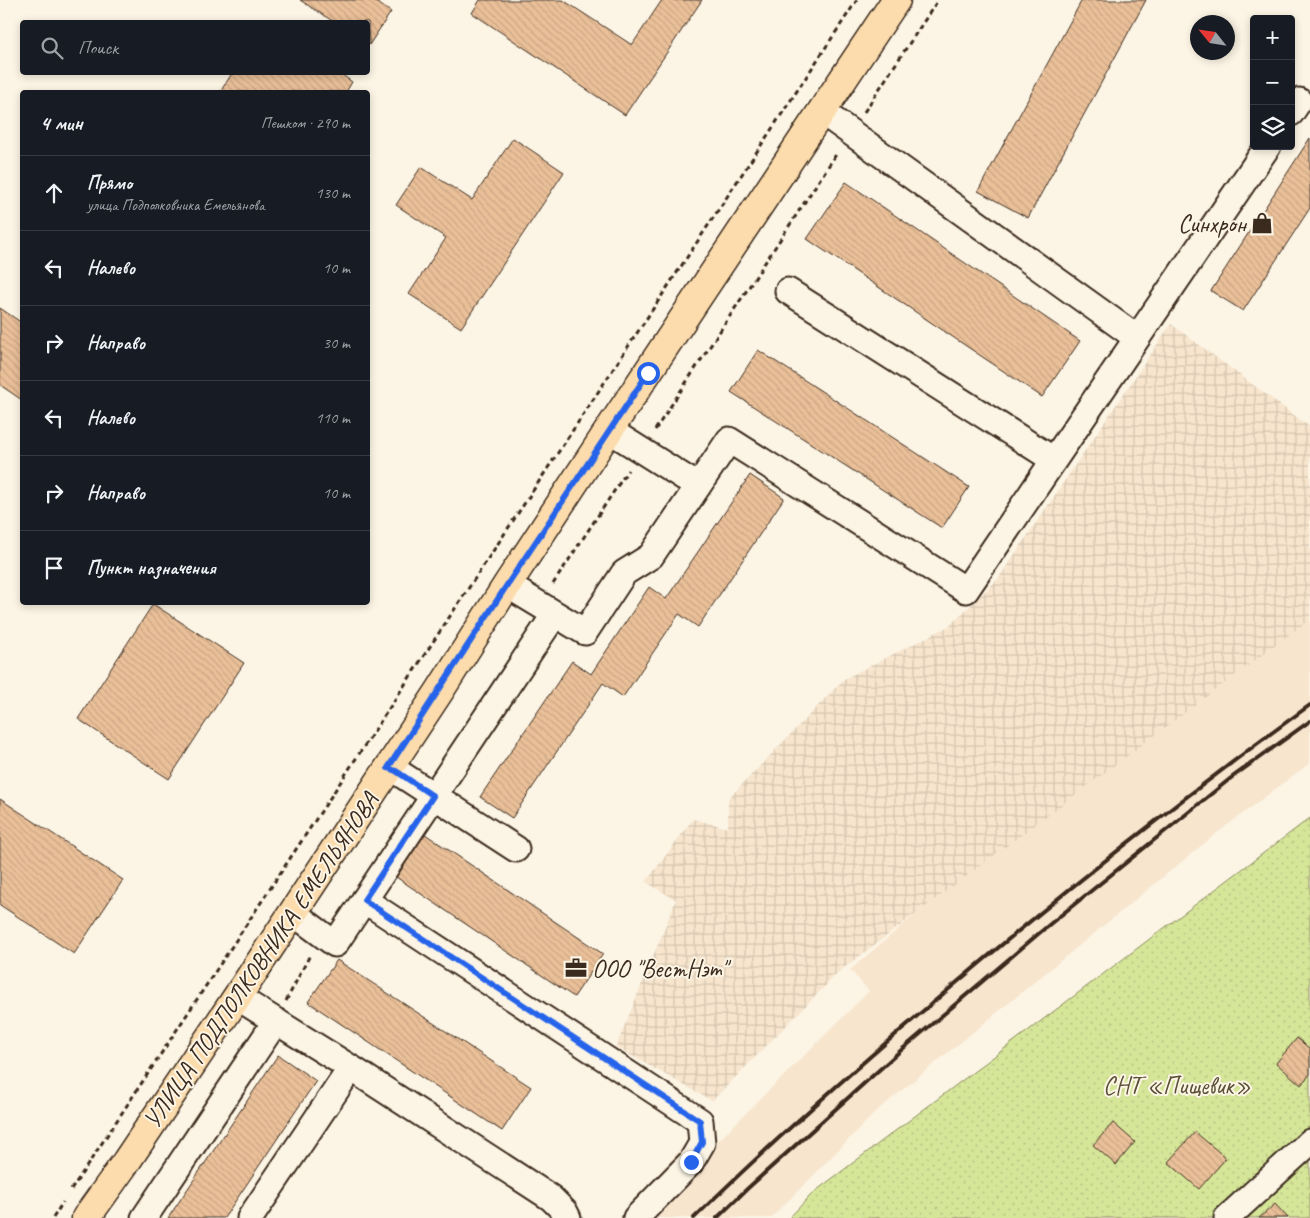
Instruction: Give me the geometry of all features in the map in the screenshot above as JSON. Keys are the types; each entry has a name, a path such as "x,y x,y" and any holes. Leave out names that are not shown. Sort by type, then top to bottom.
{"main road":[{"name":"УЛИЦА ПОДПОЛКОВНИКА ЕМЕЛЬЯНОВА","path":"86,1218 126,1162 237,996 609,430 896,0"}],"street":[{"path":"821,111 1137,338"},
{"path":"507,585 585,632 624,573 651,556 729,440 966,590 1265,150"},
{"path":"788,291 1054,460"},
{"path":"609,430 698,486"},
{"path":"290,916 300,918 335,944 433,796 547,609"},
{"path":"388,768 396,771 516,849"},
{"path":"364,900 700,1121 702,1142 691,1162 636,1218"},
{"path":"237,996 551,1198 565,1212 568,1218"},
{"path":"144,1218 276,1021"},
{"path":"250,1218 351,1068"},
{"path":"1228,1218 1310,1142"}],"path":[{"path":"52,1218 856,0"},
{"path":"547,609 640,451 938,0"},
{"path":"276,1021 321,935"}],"shaded area":[{"path":"1171,324 1310,427 1310,619 841,970 712,1101 616,1047 676,900 646,882 693,819 728,828 728,799 844,679 949,626 998,579"},
{"path":"1310,604 1310,763 1217,833 879,1109 771,1218 620,1218 697,1130 716,1143 869,991 850,970 917,913"}],"green space":[{"name":"СНТ «Пищевик»","path":"1310,818 1310,1218 789,1218 813,1193"}],"building":[{"path":"300,0 373,0 391,12 370,44 370,20 331,20"},
{"path":"480,0 563,0 632,45 662,0 702,0 625,115 472,13"},
{"path":"1082,0 1146,0 1028,218 978,191"},
{"path":"231,75 342,75 352,82 347,90 221,90"},
{"path":"513,138 564,172 461,328 409,294 446,238 396,205 421,167 472,200"},
{"path":"1310,138 1310,208 1243,311 1211,291"},
{"path":"846,182 1080,341 1042,397 807,239"},
{"path":"0,308 20,322 20,399 0,385"},
{"path":"758,350 969,487 942,528 731,392"},
{"path":"750,475 784,498 698,627 679,614 623,697 603,683 512,818 480,797 572,661 591,674 649,587 666,599"},
{"path":"152,605 244,663 169,779 78,719"},
{"path":"0,799 123,880 74,954 0,905"},
{"path":"425,834 603,954 574,997 396,877"},
{"path":"337,960 531,1087 502,1131 308,1002"},
{"path":"1297,1038 1310,1049 1310,1074 1301,1085 1276,1063"},
{"path":"278,1055 316,1081 224,1218 168,1218"},
{"path":"1113,1123 1135,1142 1116,1165 1093,1145"},
{"path":"1195,1132 1226,1158 1199,1189 1168,1162"},
{"path":"1275,1204 1288,1218 1259,1218"}],"railway":[{"path":"694,1218 817,1104 988,956 1170,810 1310,705"},
{"path":"717,1218 899,1052 1050,924 1231,778 1310,721"}],"place":[{"name":"Синхрон","path":"1262,223"},
{"name":"ООО \"ВестНэт\"","path":"576,968"}],"route":[{"path":"648,373 388,768 396,771 433,796 364,900 700,1121 702,1142 691,1162"}]}
